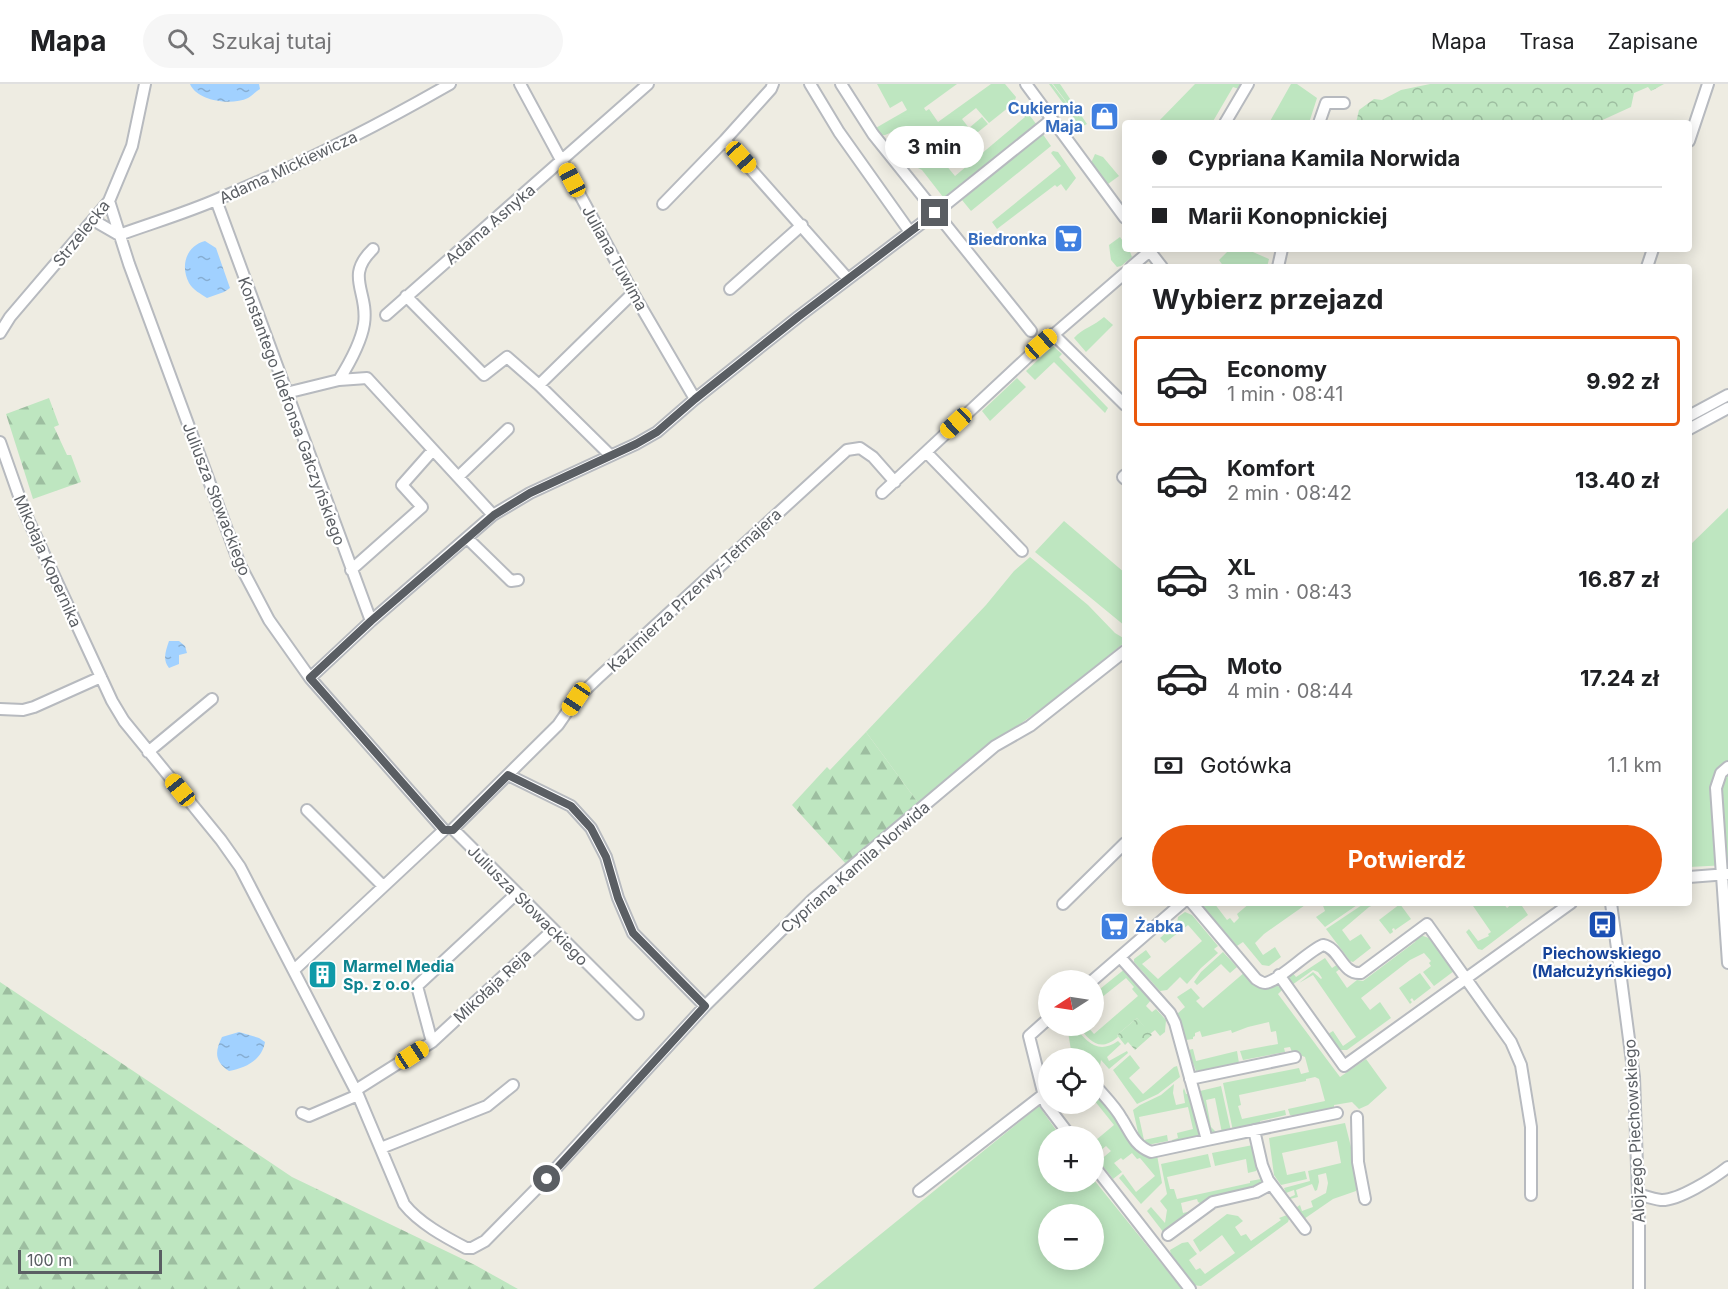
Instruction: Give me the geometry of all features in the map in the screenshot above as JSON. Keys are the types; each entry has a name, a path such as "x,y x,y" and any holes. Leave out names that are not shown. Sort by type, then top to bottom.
{"street":[{"name":"Strzelecka","path":"0,333 10,317 109,201 132,146 145,84"},
{"name":"Adama Mickiewicza","path":"119,235 216,200 292,167 450,84"},
{"name":"Juliana Tuwima","path":"520,84 633,293 695,399"},
{"name":"Adama Asnyka","path":"386,315 648,84"},
{"path":"663,204 725,140 773,84"},
{"path":"810,84 839,132 910,232"},
{"path":"842,84 873,135 1031,331"},
{"path":"1026,84 1122,214"},
{"path":"1227,120 1248,84"},
{"path":"1692,132 1708,84"},
{"path":"1320,120 1326,103 1344,103"},
{"path":"310,678 371,621 494,515 530,493 657,432 695,399 1052,120"},
{"path":"725,140 848,279"},
{"name":"Konstantego Ildefonsa Gałczyńskiego","path":"216,200 371,621"},
{"name":"Juliusza Słowackiego","path":"109,201 119,235 240,565 269,620 310,678 448,830 638,1014"},
{"path":"93,220 119,235"},
{"path":"730,289 802,225"},
{"path":"339,380 364,327 365,311 358,280 361,260 373,249"},
{"path":"1134,264 1147,252"},
{"path":"1151,252 1160,264"},
{"path":"882,493 1053,334 1122,276"},
{"path":"539,385 633,293"},
{"path":"406,296 484,375 507,357 610,455"},
{"path":"1053,334 1122,400"},
{"path":"286,393 339,380 367,378 494,515"},
{"path":"1692,414 1728,395"},
{"path":"1692,428 1728,408"},
{"path":"458,477 508,429"},
{"name":"Mikołaja Kopernika","path":"0,442 26,513 101,677 124,721 221,840 240,867 357,1093 404,1204 411,1213 466,1248 485,1242"},
{"name":"Kazimierza Przerwy-Tetmajera","path":"294,970 383,886 508,775 558,725 576,699 600,676 847,450 860,448 873,457 894,482"},
{"path":"351,570 422,507 402,485 433,450"},
{"path":"926,452 1022,551"},
{"path":"467,538 512,581 518,580"},
{"name":"Cypriana Kamila Norwida","path":"485,1242 547,1179 705,1006 813,899 995,746 1030,726 1122,653"},
{"path":"0,709 23,710 34,707 101,677"},
{"path":"148,752 212,699"},
{"path":"1728,767 1720,773 1716,788 1724,874 1728,963"},
{"path":"508,775 571,806 591,828 606,857 618,898 633,933 705,1006"},
{"path":"307,810 383,886"},
{"path":"1063,904 1122,846"},
{"path":"1692,877 1724,874"},
{"name":"Mikołaja Reja","path":"432,1042 417,986 516,894"},
{"path":"1104,971 1179,906"},
{"path":"1195,906 1256,979 1263,983 1279,975 1318,947 1327,945 1350,972 1362,973 1427,924 1511,1042 1521,1065 1531,1127 1531,1195"},
{"path":"1279,975 1344,1066 1567,906"},
{"name":"Alojzego Piechowskiego","path":"1611,906 1631,1049 1638,1194 1639,1289"},
{"name":"Mikołaja Reja","path":"357,1093 432,1042 553,930"},
{"path":"1120,957 1170,1013 1175,1023 1207,1140"},
{"path":"1038,1028 1029,1036 1038,1071"},
{"path":"1190,1079 1295,1057"},
{"path":"381,1148 487,1106 513,1085"},
{"path":"302,1113 309,1116 357,1093"},
{"path":"1104,1096 1122,1118 1135,1143 1150,1152 1337,1113"},
{"path":"919,1191 1038,1099"},
{"path":"1054,1114 1063,1126"},
{"path":"1357,1117 1358,1162 1365,1199"},
{"path":"1254,1130 1262,1165 1271,1184 1305,1229"},
{"path":"1638,1194 1663,1200 1692,1190 1713,1179 1728,1167"},
{"path":"1104,1179 1190,1289"},
{"path":"1168,1235 1213,1202 1256,1192 1271,1184"}],"green space":[{"path":"877,84 957,84 924,108 926,111 929,109 938,122 991,84 1005,84 1016,97 1014,103 989,123 976,108 962,119 969,128 982,117 988,124 942,161 955,176 1025,117 1016,106 1013,106 1020,103 1037,125 937,205 935,203 943,197 922,170 902,160 928,154 923,128 899,133 897,130 877,136 874,129 907,110 902,101 890,108"},
{"path":"1049,84 1052,84 1079,119 1053,84 1060,84 1087,124 1079,125"},
{"path":"1195,84 1242,84 1239,89 1233,87 1214,120 1160,120"},
{"path":"1291,84 1297,84 1317,98 1310,120 1271,120"},
{"path":"1430,84 1664,84 1651,91 1648,87 1634,93 1631,107 1603,120 1357,120 1359,110 1374,99 1382,100 1401,90"},
{"path":"1042,133 1051,146 971,211 962,200"},
{"path":"1058,152 1076,178 1066,191 1061,184 1057,187 1055,185 997,229 992,222 1061,166 1051,153"},
{"path":"1095,154 1103,157 1119,176 1108,184 1091,163"},
{"path":"1120,237 1122,252 1130,252 1132,257 1117,267 1111,260 1109,245"},
{"path":"1227,252 1253,252 1269,259 1268,264 1222,264 1219,260"},
{"path":"1104,317 1113,325 1086,352 1074,338"},
{"path":"1053,346 1062,354 1059,357 1108,408 1105,413 1054,362 1035,380 1026,371"},
{"path":"1017,378 1026,387 990,421 982,411"},
{"path":"49,398 59,425 54,427 67,455 71,455 81,482 33,499 6,414"},
{"path":"1728,508 1728,865 1692,867 1692,543"},
{"path":"1064,521 1122,570 1122,624 1035,552"},
{"path":"1030,557 1088,605 1122,637 1122,644 1063,693 976,756 919,804 866,732 986,605 1014,571"},
{"path":"866,732 919,804 846,864 792,805 827,767 830,770"},
{"path":"1202,906 1216,906 1227,920 1230,918 1234,923 1239,918 1237,914 1246,906 1304,906 1255,943 1263,955 1275,947 1281,957 1269,966 1262,965 1243,942 1237,946"},
{"path":"1323,906 1356,906 1325,927 1316,917 1325,911"},
{"path":"1360,906 1371,906 1342,930 1350,941 1361,934 1371,948 1353,962 1326,929"},
{"path":"1397,906 1401,906 1411,919 1395,930 1392,929 1393,932 1390,934 1379,920"},
{"path":"1473,906 1505,906 1507,908 1522,906 1528,915 1482,950 1478,949 1466,932 1469,929 1478,941 1489,936 1491,932"},
{"path":"1185,912 1192,915 1218,946 1214,949 1218,953 1187,984 1180,977 1167,990 1160,991 1134,962 1134,959 1146,950 1151,957 1142,964 1158,979 1202,941 1188,925 1165,943 1160,938 1177,923 1178,917"},
{"path":"1420,935 1429,938 1454,971 1434,986 1423,972 1431,966 1429,963 1431,961 1424,953 1410,960 1361,998 1370,1010 1380,1002 1391,1018 1347,1050 1340,1050 1328,1034 1333,1031 1343,1046 1356,1037 1313,975 1299,983 1313,972 1322,978 1318,972 1313,970 1292,985 1288,980 1292,972 1296,977 1325,958 1332,968 1338,964 1341,968 1336,972 1347,988 1357,980 1363,981 1415,942"},
{"path":"1223,952 1237,967 1230,973 1221,964 1197,985 1194,982 1201,972"},
{"path":"1126,968 1148,994 1151,1000 1146,1006 1152,1012 1156,1009 1166,1020 1165,1032 1160,1036 1155,1030 1150,1034 1137,1018 1111,1042 1100,1045 1091,1040 1087,1036 1104,1036 1104,1025 1138,996 1126,978 1104,996 1104,986"},
{"path":"1245,972 1258,986 1276,985 1283,989 1278,994 1340,1077 1366,1059 1387,1088 1368,1105 1359,1109 1352,1102 1334,1105 1334,1109 1297,1117 1290,1115 1288,1109 1325,1101 1319,1079 1315,1077 1306,1079 1306,1081 1239,1095 1241,1105 1238,1106 1242,1119 1285,1110 1286,1115 1260,1121 1260,1125 1233,1131 1223,1083 1299,1068 1301,1074 1309,1072 1305,1057 1292,1052 1290,1047 1284,1048 1285,1052 1243,1060 1240,1051 1278,1044 1276,1031 1271,1032 1269,1022 1232,1033 1231,1030 1202,1037 1200,1031 1195,1033 1193,1039 1186,1040 1177,1014 1185,1007 1177,997 1191,988 1200,998 1196,1001 1203,1008"},
{"path":"1420,973 1431,988 1414,1001 1412,998 1410,1004 1399,988"},
{"path":"0,982 292,1177 475,1265 518,1289 0,1289"},
{"path":"1137,1018 1152,1035 1135,1050 1128,1042 1125,1045 1117,1035"},
{"path":"1069,1036 1083,1036 1099,1047 1105,1047 1118,1041 1121,1044 1107,1057 1109,1061 1127,1051 1128,1053 1109,1069 1104,1063 1104,1048 1071,1048"},
{"path":"1193,1049 1196,1061 1237,1051 1239,1063 1196,1071 1188,1050"},
{"path":"1130,1055 1140,1068 1129,1078 1143,1094 1174,1067 1177,1066 1180,1077 1158,1094 1137,1104 1113,1070"},
{"path":"1174,1084 1173,1093 1176,1105 1185,1103 1184,1088 1186,1094 1192,1093 1201,1134 1196,1139 1172,1144 1172,1140 1178,1138 1177,1133 1193,1129 1188,1107 1139,1117 1144,1140 1167,1135 1168,1141 1147,1145 1140,1141 1133,1110 1161,1095"},
{"path":"1221,1086 1231,1131 1222,1133 1215,1098 1206,1100 1211,1127 1218,1134 1214,1134 1209,1129 1200,1091"},
{"path":"1104,1104 1120,1122 1157,1155 1162,1183 1141,1204 1119,1178 1123,1174 1136,1192 1155,1176 1140,1158 1137,1159 1132,1153 1114,1163 1122,1172 1113,1179 1104,1167 1104,1157 1111,1151 1106,1146 1104,1148 1104,1133 1114,1125 1104,1112"},
{"path":"1038,1107 1038,1114 1045,1114 1053,1126 1038,1126 1038,1192 1104,1192 1182,1289 813,1289"},
{"path":"1345,1123 1358,1175 1356,1191 1333,1199 1304,1219 1296,1210 1297,1207 1300,1205 1302,1211 1313,1207 1311,1201 1326,1193 1328,1183 1326,1173 1318,1175 1319,1182 1315,1191 1312,1184 1296,1190 1298,1197 1290,1199 1288,1198 1295,1195 1294,1190 1286,1193 1284,1188 1310,1181 1308,1171 1341,1163 1337,1141 1282,1153 1287,1175 1305,1171 1307,1179 1281,1185 1274,1175 1269,1138"},
{"path":"1253,1145 1258,1168 1256,1171 1248,1173 1246,1159 1215,1166 1212,1153"},
{"path":"1208,1154 1211,1167 1167,1177 1170,1189 1174,1189 1177,1199 1250,1183 1250,1181 1261,1179 1262,1183 1202,1204 1197,1199 1181,1203 1183,1213 1192,1211 1164,1233 1147,1211 1151,1207 1165,1223 1167,1210 1160,1201 1167,1194 1161,1164"},
{"path":"1227,1214 1238,1216 1243,1221 1235,1227 1241,1236 1246,1234 1251,1241 1281,1220 1279,1218 1290,1216 1288,1222 1201,1286 1192,1285 1172,1261 1170,1250 1188,1242 1197,1254 1189,1260 1196,1270 1200,1268 1205,1274 1235,1253 1222,1235 1200,1252 1193,1240"}],"water":[{"path":"190,84 259,84 260,89 248,98 224,102 207,98 194,90"},
{"path":"205,241 216,248 230,288 207,298 191,285 185,270 189,252 193,247"},
{"path":"169,641 179,641 185,646 187,653 179,655 179,664 169,668 165,658"},
{"path":"239,1032 265,1042 257,1058 241,1068 229,1071 218,1060 218,1047 222,1037"}],"place":[{"name":"Cukiernia Maja","path":"1104,117"},
{"name":"Biedronka","path":"1068,239"},
{"name":"Piechowskiego (Małcużyńskiego)","path":"1602,925"},
{"name":"Żabka","path":"1114,926"},
{"name":"Marmel Media Sp. z o.o.","path":"322,975"}],"route":[{"path":"547,1179 705,1006 633,933 618,898 606,857 591,828 571,806 508,775 453,830 444,830 310,678 371,621 494,515 530,493 657,432 798,317 935,213"}]}
